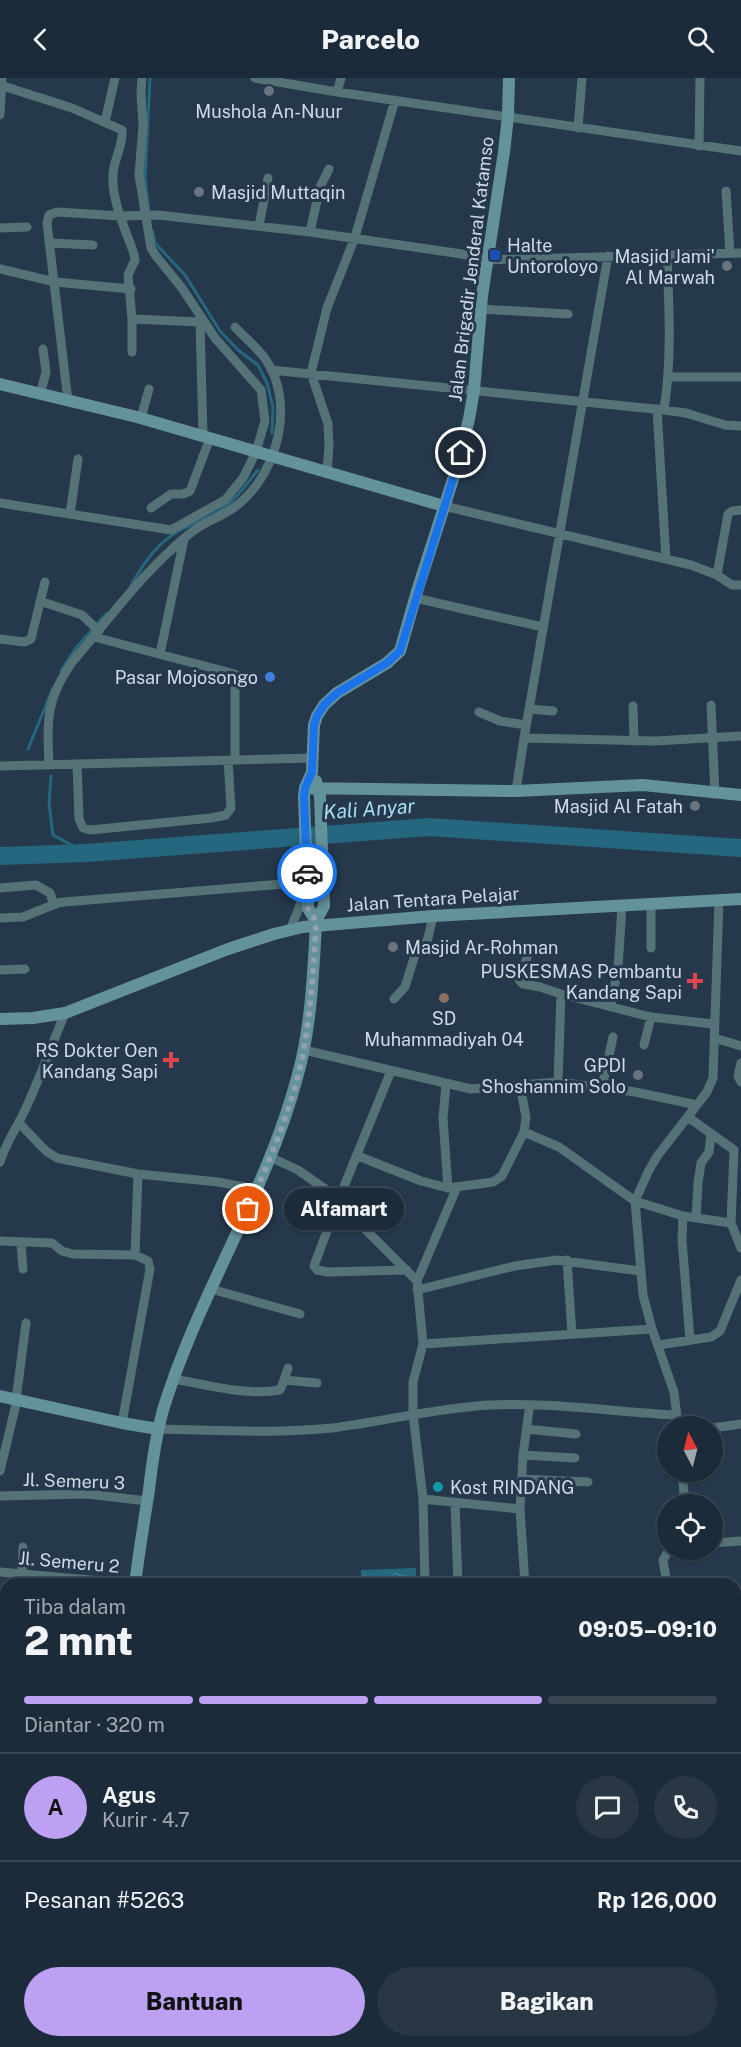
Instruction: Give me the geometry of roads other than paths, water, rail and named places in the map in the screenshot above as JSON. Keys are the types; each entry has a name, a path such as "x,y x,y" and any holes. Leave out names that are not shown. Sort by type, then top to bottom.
{"main road":[{"name":"Jalan Brigadir Jenderal Katamso","path":"312,772 314,725 324,705 337,693 396,656 402,646 466,435 474,390 487,260 508,116 509,78"},
{"path":"0,384 141,418 444,506"},
{"path":"312,772 304,792 308,908 316,923"},
{"path":"136,1578 158,1429 185,1349 270,1157 286,1115 304,1050 316,923 324,906 319,793 312,772"},
{"path":"304,792 516,791 643,785 741,795"},
{"name":"Jalan Tentara Pelajar","path":"0,1019 65,1013 228,949 316,923 741,899"},
{"path":"0,1396 158,1429"}],"street":[{"path":"105,122 115,78"},
{"path":"49,764 47,720 50,706 64,675 96,630 184,533 234,491 257,452 265,421 261,390 256,382 201,322 174,276 152,248 151,216 139,175 142,78"},
{"path":"255,78 741,151"},
{"path":"337,92 341,78"},
{"path":"578,128 582,78"},
{"path":"699,146 700,78"},
{"path":"0,115 1,83 121,128 123,133 113,174 115,199 134,254 134,263 128,275 131,289 132,352"},
{"path":"327,472 328,424 311,373 327,308 355,237 395,100"},
{"path":"310,232 320,187 329,169"},
{"path":"259,226 268,178"},
{"path":"726,191 730,254"},
{"path":"68,401 47,223 48,217 57,212 151,216 259,226 355,237 487,260 741,253"},
{"path":"0,228 27,227"},
{"path":"50,243 93,245"},
{"path":"666,559 660,410 669,377 670,327 667,255"},
{"path":"516,791 608,256"},
{"path":"0,269 55,282 131,289"},
{"path":"481,309 568,314"},
{"path":"132,320 201,322"},
{"path":"151,508 171,494 183,494 190,491 206,437 201,322"},
{"path":"0,503 184,533 226,513 241,503 251,492 271,456 278,438 281,409 276,380 267,361 235,327"},
{"path":"40,395 46,372 43,349"},
{"path":"271,370 660,410 695,415 724,425 741,426"},
{"path":"669,377 741,377"},
{"path":"141,418 149,388"},
{"path":"70,514 78,459"},
{"path":"444,506 691,565 717,575 732,585 741,585"},
{"path":"717,575 728,514 741,510"},
{"path":"160,654 184,533"},
{"path":"0,639 24,642 31,639 45,582"},
{"path":"415,598 543,627"},
{"path":"40,601 86,617 96,630 160,654 235,674 231,808 226,815 90,830 83,828 79,819 77,764"},
{"path":"711,705 715,794"},
{"path":"633,706 633,741"},
{"path":"529,710 553,711"},
{"path":"479,712 500,721 526,725"},
{"path":"524,738 633,741 741,736"},
{"path":"0,766 313,758"},
{"path":"0,918 23,917 54,905 81,900 283,884 294,885 300,889 302,899 290,930"},
{"path":"0,888 36,885 50,893 54,905"},
{"path":"158,1429 300,1431 492,1405 530,1405 677,1415 674,1392 643,1295 635,1202 649,1170 707,1092 713,1078 715,1066 713,1024 719,900"},
{"path":"651,903 651,948"},
{"path":"611,1005 618,968 622,906"},
{"path":"394,999 405,987 415,955 428,938 433,916"},
{"path":"529,952 520,983 651,1017 713,1024"},
{"path":"0,970 25,969"},
{"path":"558,1082 561,994"},
{"path":"0,1162 10,1136 19,1123 65,1013"},
{"path":"644,1045 651,1017"},
{"path":"602,1087 613,1037"},
{"path":"714,1038 741,1046"},
{"path":"304,1050 471,1089 558,1082 602,1087 697,1104"},
{"path":"741,1063 738,1076 741,1082"},
{"path":"391,1071 338,1201 315,1261 315,1269 328,1272 407,1270"},
{"path":"425,1578 423,1499 414,1414 414,1382 423,1344 417,1286 452,1187 443,1118 446,1084"},
{"path":"357,1156 421,1181 452,1187 487,1184 499,1179 524,1132 526,1117 520,1085"},
{"path":"688,1117 734,1150 731,1223 741,1248"},
{"path":"19,1123 46,1151 57,1158 138,1174 218,1182 256,1189"},
{"path":"524,1132 559,1147 635,1202 683,1216 731,1223"},
{"path":"696,1218 701,1163 709,1152 711,1134"},
{"path":"270,1157 298,1170 338,1201 407,1270 417,1286"},
{"path":"135,1255 138,1174"},
{"path":"683,1216 682,1240 690,1340"},
{"path":"0,1241 52,1243 62,1251 73,1254 135,1255 148,1261 150,1269 122,1423"},
{"path":"21,1242 22,1269"},
{"path":"417,1286 525,1264 567,1260 640,1271"},
{"path":"567,1260 572,1334"},
{"path":"659,1345 711,1337 720,1331 741,1280"},
{"path":"211,1288 300,1314"},
{"path":"0,1471 16,1400 26,1323"},
{"path":"423,1344 652,1329"},
{"path":"174,1379 234,1389 275,1391 281,1390 288,1368"},
{"path":"284,1380 317,1383"},
{"path":"525,1578 520,1479 529,1410"},
{"path":"723,1426 741,1424"},
{"path":"526,1429 576,1434"},
{"path":"523,1455 575,1458"},
{"path":"520,1479 588,1482"},
{"name":"Jl. Semeru 3","path":"0,1496 87,1494 147,1500"},
{"path":"423,1499 520,1509"},
{"path":"455,1502 458,1578"},
{"path":"723,1542 741,1540"},
{"path":"22,1574 23,1547"},
{"path":"663,1560 666,1578"},
{"name":"Jl. Semeru 2","path":"0,1572 22,1574 33,1578"}],"water":[{"path":"416,1568 416,1578 361,1578 361,1570"}],"waterway":[{"path":"149,211 145,179 150,78"},
{"path":"153,232 155,243 185,275 220,331 238,350 258,365 267,383 273,407 272,433"},
{"path":"131,585 156,549 169,537 228,504 258,470"},
{"path":"61,671 75,649 107,613"},
{"path":"28,749 53,688"},
{"path":"51,776 49,803 53,835 86,853"},
{"name":"Kali Anyar","path":"0,856 86,853 429,827 741,848"}],"place":[{"name":"Mushola An-Nuur","path":"269,91"},
{"name":"Masjid Muttaqin","path":"199,192"},
{"name":"Halte Untoroloyo","path":"495,255"},
{"name":"Masjid Jami' Al Marwah","path":"727,266"},
{"name":"Pasar Mojosongo","path":"270,677"},
{"name":"Masjid Al Fatah","path":"695,806"},
{"name":"Masjid Ar-Rohman","path":"393,947"},
{"name":"PUSKESMAS Pembantu Kandang Sapi","path":"695,981"},
{"name":"SD Muhammadiyah 04","path":"444,998"},
{"name":"RS Dokter Oen Kandang Sapi","path":"171,1060"},
{"name":"GPDI Shoshannim Solo","path":"638,1075"},
{"name":"Alfamart","path":"248,1209"},
{"name":"Kost RINDANG","path":"438,1487"}]}
